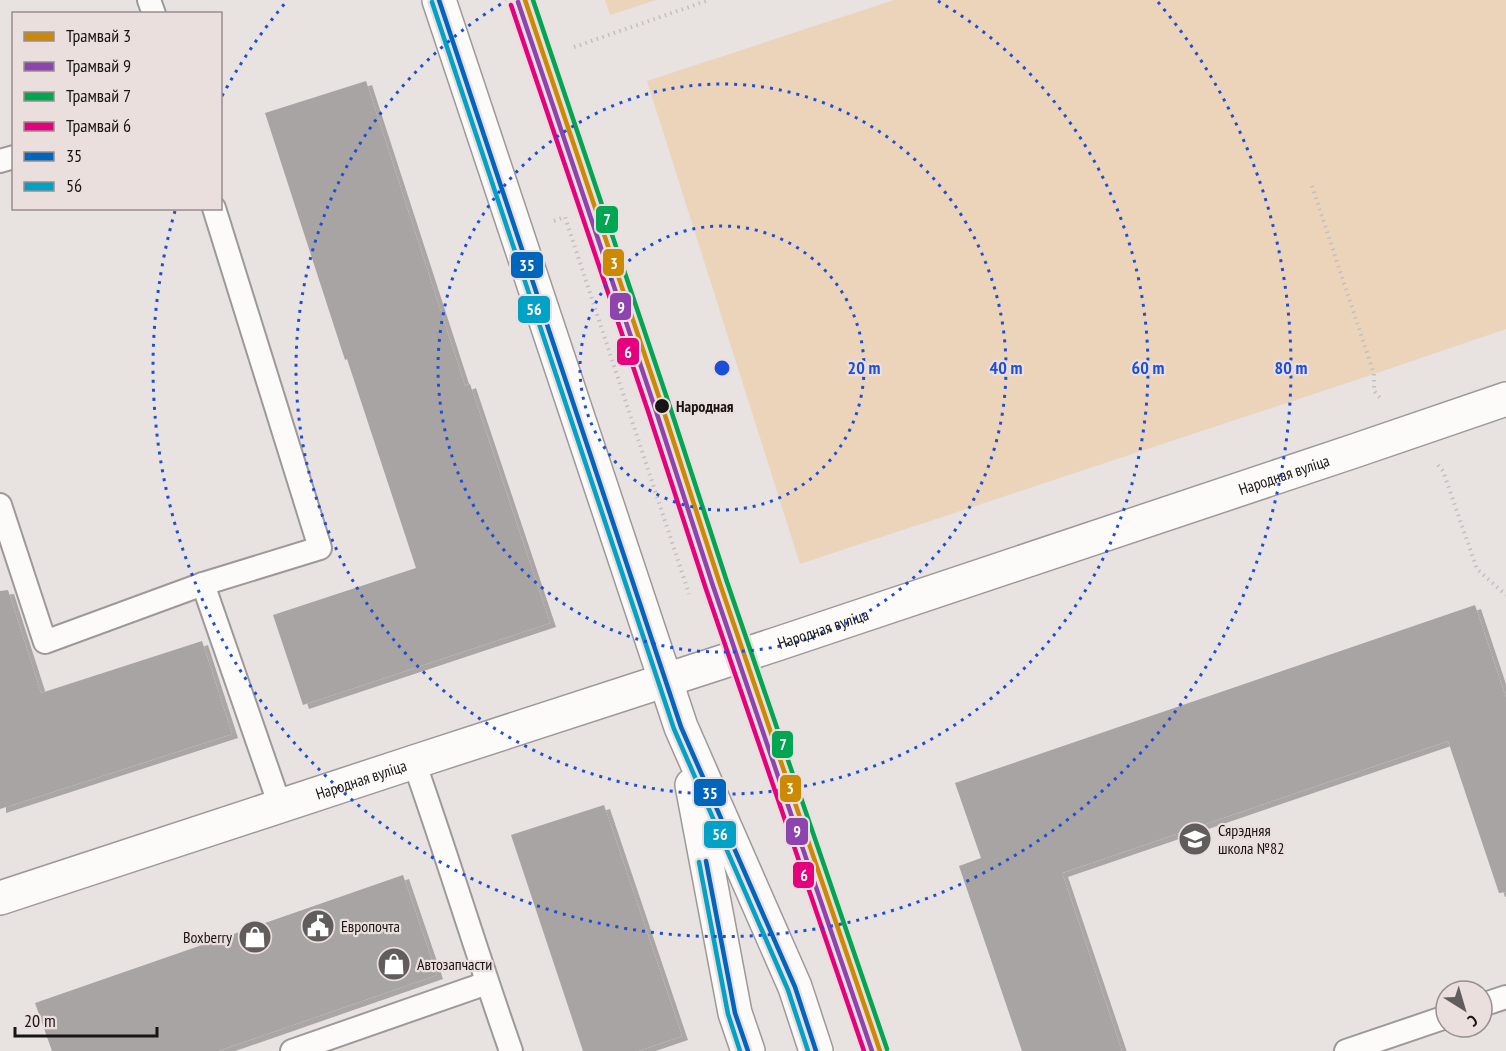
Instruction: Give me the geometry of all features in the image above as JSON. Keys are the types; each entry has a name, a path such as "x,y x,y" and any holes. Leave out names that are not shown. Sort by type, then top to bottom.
{"street":[{"path":"439,0 681,727 795,987 816,1051"},
{"name":"Народная вуліца","path":"0,898 788,641 1506,399"},
{"path":"681,727 735,1013 748,1051"}],"lane":[{"path":"0,505 45,642 203,584 320,548 215,210"},
{"path":"203,584 280,806"},
{"path":"414,762 511,1051"},
{"path":"292,1051 487,983"},
{"path":"1346,1051 1434,1021"}],"path":[{"path":"574,47 709,0"},
{"path":"1312,186 1374,374 1374,391 1443,471 1477,569 1506,595"},
{"path":"565,217 689,594"}],"shaded area":[{"path":"605,0 656,0 610,15"},
{"path":"894,0 1506,0 1506,329 800,564 647,81"}],"building":[{"path":"366,81 465,386 470,384 550,623 303,705 273,615 416,568 347,359 345,360 265,113"},
{"path":"8,590 41,693 202,641 232,734 0,809 0,591"},
{"path":"1475,605 1506,698 1506,892 1499,893 1448,741 1062,873 1122,1051 1022,1051 959,866 981,858 955,783"},
{"path":"604,805 682,1036 638,1051 583,1051 511,835"},
{"path":"403,875 437,975 218,1051 52,1051 35,1003"}],"tram line":[{"name":"3","path":"525,0 720,584 880,1051"},
{"name":"7","path":"533,0 727,582 887,1049"},
{"name":"9","path":"518,2 713,586 872,1051"},
{"name":"6","path":"511,5 706,589 864,1051"}],"transit line":[{"name":"35","path":"439,0 681,727 795,987 816,1051"},
{"name":"56","path":"432,2 674,729 788,990 808,1051"},
{"name":"35","path":"706,861 735,1013 748,1051"},
{"name":"56","path":"699,862 728,1014 740,1051"}],"place":[{"name":"Народная","path":"662,406"},
{"name":"Сярэдняя школа №82","path":"1195,839"},
{"name":"Европочта","path":"318,926"},
{"name":"Boxberry","path":"255,937"},
{"name":"Автозапчасти","path":"394,964"}]}
